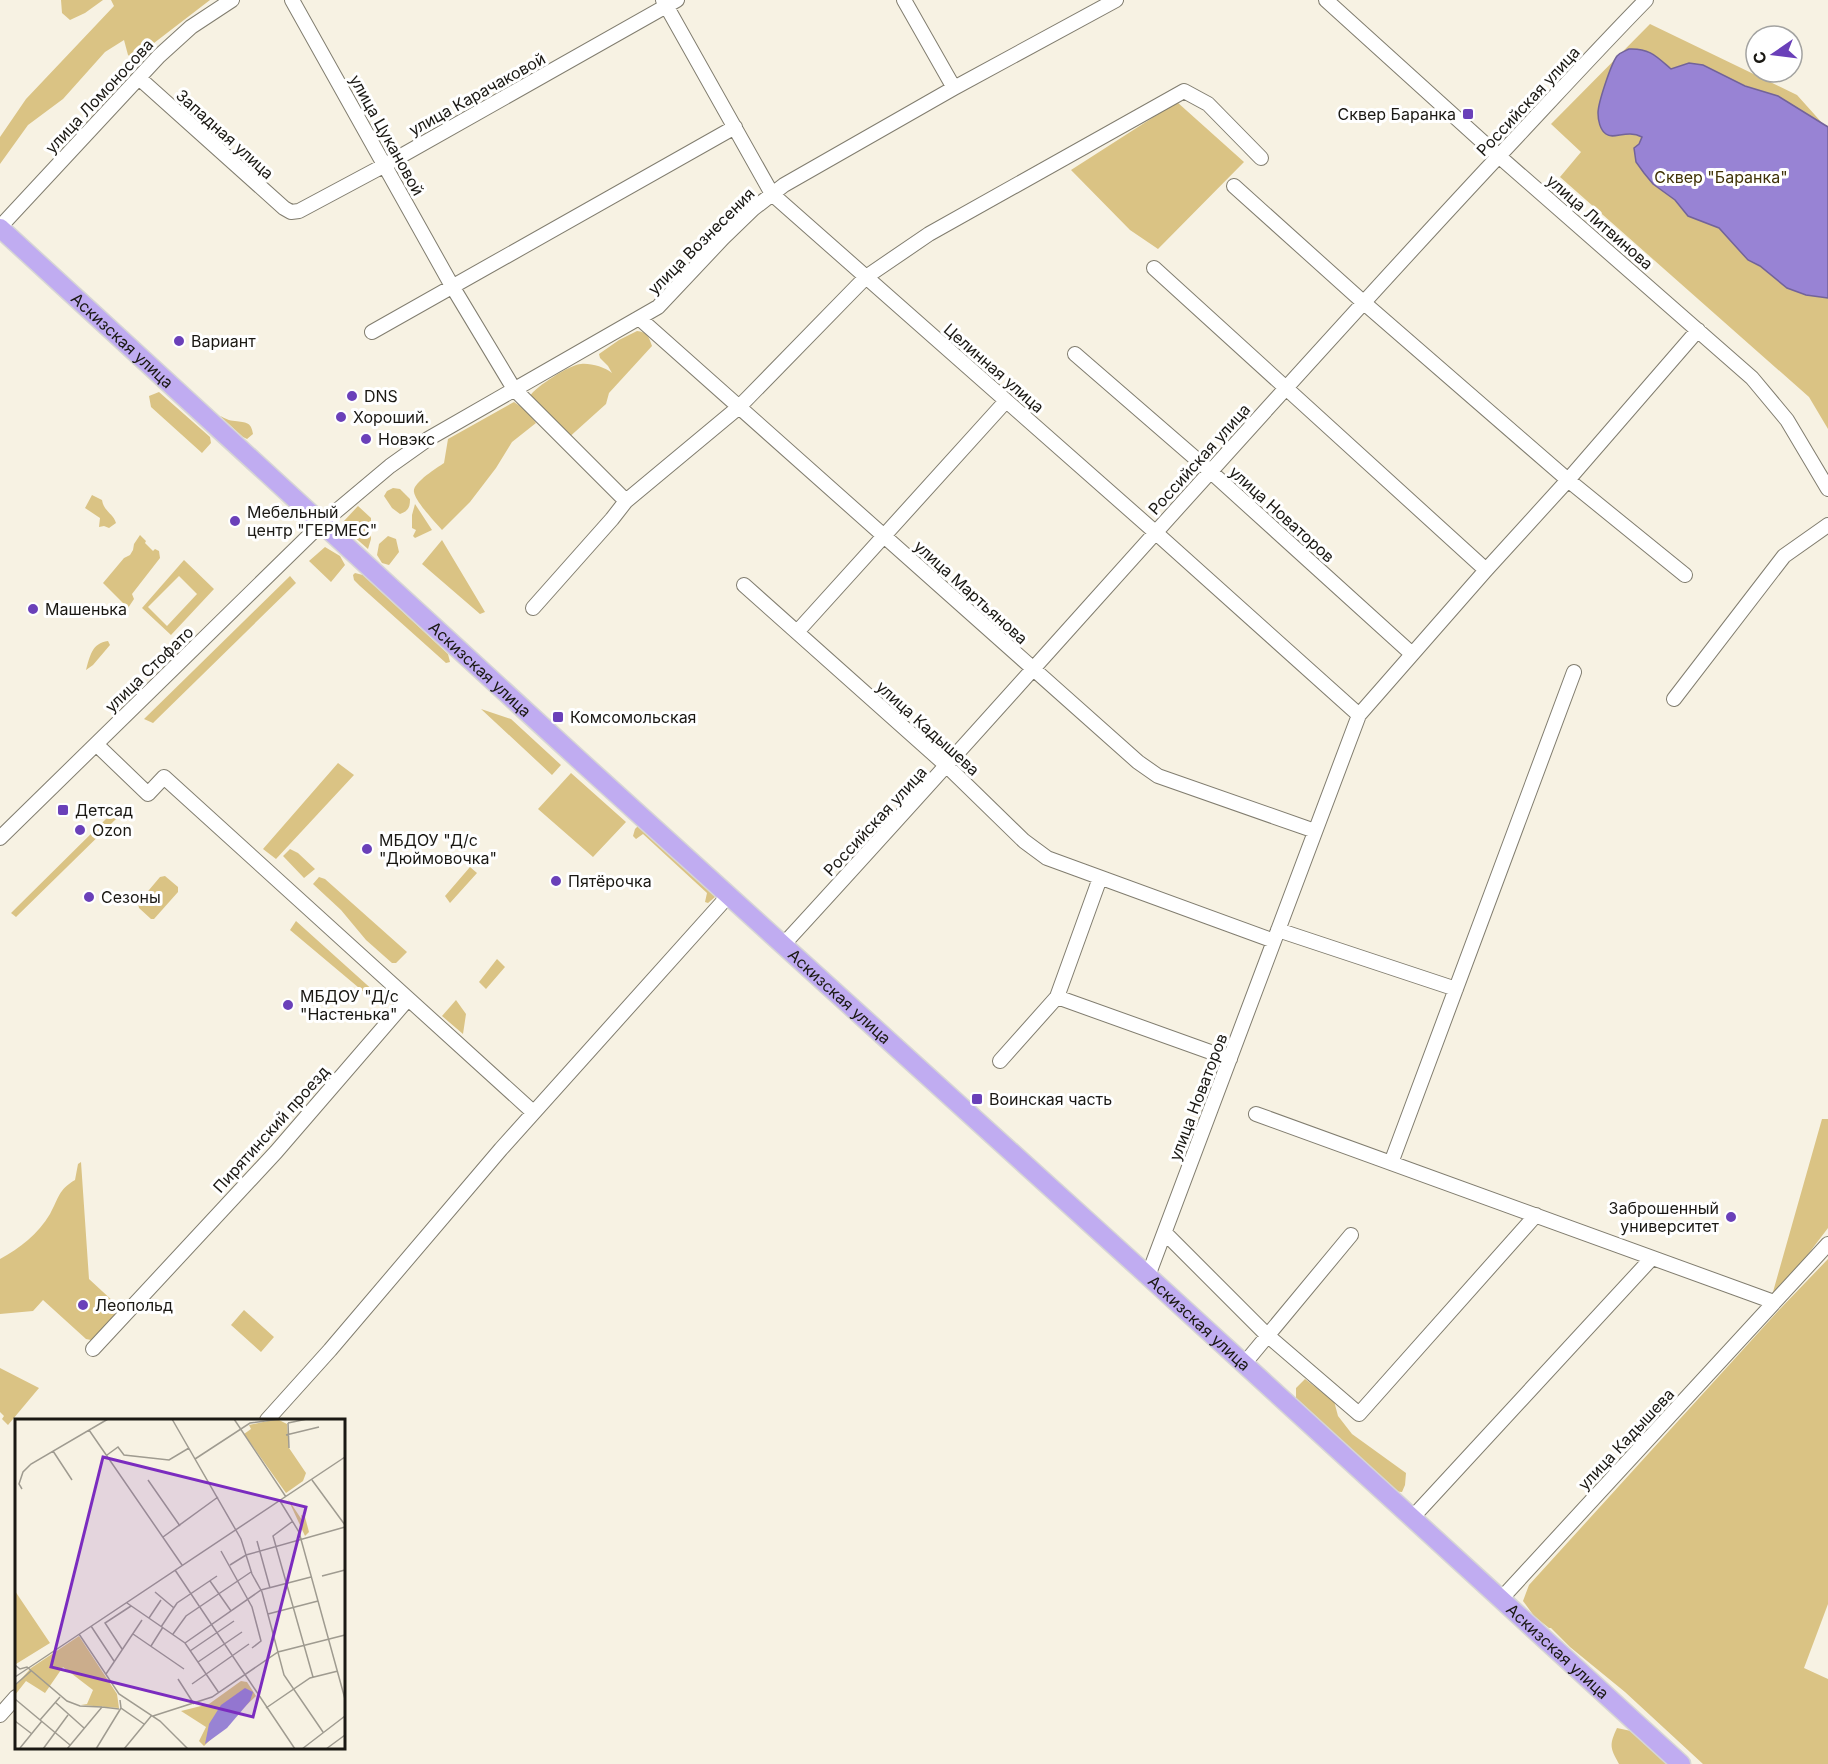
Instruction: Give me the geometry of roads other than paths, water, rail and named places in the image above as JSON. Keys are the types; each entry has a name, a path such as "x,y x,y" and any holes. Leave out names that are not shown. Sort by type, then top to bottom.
{"main road":[{"name":"Аскизская улица","path":"0,227 321,524 1149,1276 1681,1764"}],"street":[{"name":"улица Ломоносова","path":"0,227 159,56 191,27 232,0"},
{"name":"улица Цукановой","path":"292,0 452,286 514,389 626,501"},
{"path":"904,0 954,88"},
{"name":"улица Вознесения","path":"321,524 390,466 428,440 658,307 723,238 784,185 954,88 1116,0"},
{"name":"улица Литвинова","path":"1326,0 1499,157 1752,378 1787,420 1828,489"},
{"name":"Российская улица","path":"783,945 947,766 1363,302 1646,0"},
{"name":"улица Карачаковой","path":"291,212 299,211 385,165 669,2"},
{"name":"Целинная улица","path":"669,2 772,194 1359,715"},
{"name":"Западная улица","path":"139,78 291,212"},
{"path":"533,608 626,501 739,407 866,277 929,234 1184,91 1208,104 1261,158"},
{"path":"372,332 735,127"},
{"path":"1234,186 1363,302 1568,480 1685,575"},
{"path":"1154,268 1486,570"},
{"name":"улица Мартьянова","path":"639,318 1138,762 1158,776 1315,831"},
{"name":"улица Новаторов","path":"1149,1276 1359,715 1698,330"},
{"name":"улица Новаторов","path":"1075,354 1210,471 1412,654"},
{"path":"797,632 1006,401"},
{"name":"улица Стофато","path":"0,838 321,524"},
{"path":"1674,699 1784,556 1828,525"},
{"name":"улица Кадышева","path":"744,585 947,766 1024,841 1047,858 1100,878 1276,936"},
{"path":"1391,1163 1574,672"},
{"path":"96,744 148,794 164,777 533,1112"},
{"path":"1000,1061 1057,997 1100,878"},
{"path":"268,1419 330,1350 533,1112 729,895"},
{"path":"1276,936 1456,988"},
{"path":"1057,997 1230,1059"},
{"name":"Пирятинский проезд","path":"93,1349 276,1152 408,999"},
{"path":"1256,1114 1774,1302"},
{"path":"1165,1233 1267,1335 1359,1414 1536,1215"},
{"path":"1244,1364 1351,1234"},
{"name":"улица Кадышева","path":"1501,1599 1828,1244"},
{"path":"1412,1518 1652,1258"},
{"path":"0,1715 15,1698"}],"place":[{"name":"Сквер Баранка","path":"1468,114"},
{"name":"Вариант","path":"179,341"},
{"name":"DNS","path":"352,396"},
{"name":"Хороший.","path":"341,417"},
{"name":"Новэкс","path":"366,439"},
{"name":"Мебельный центр \"ГЕРМЕС\"","path":"235,521"},
{"name":"Машенька","path":"33,609"},
{"name":"Комсомольская","path":"558,717"},
{"name":"Детсад","path":"63,810"},
{"name":"Ozon","path":"80,830"},
{"name":"МБДОУ \"Д/с \"Дюймовочка\"","path":"367,849"},
{"name":"Пятёрочка","path":"556,881"},
{"name":"Сезоны","path":"89,897"},
{"name":"МБДОУ \"Д/с \"Настенька\"","path":"288,1005"},
{"name":"Воинская часть","path":"977,1099"},
{"name":"Заброшенный университет","path":"1731,1217"},
{"name":"Леопольд","path":"83,1305"}],"park label":[{"name":"Сквер \"Баранка\"","path":"1721,177"}]}
